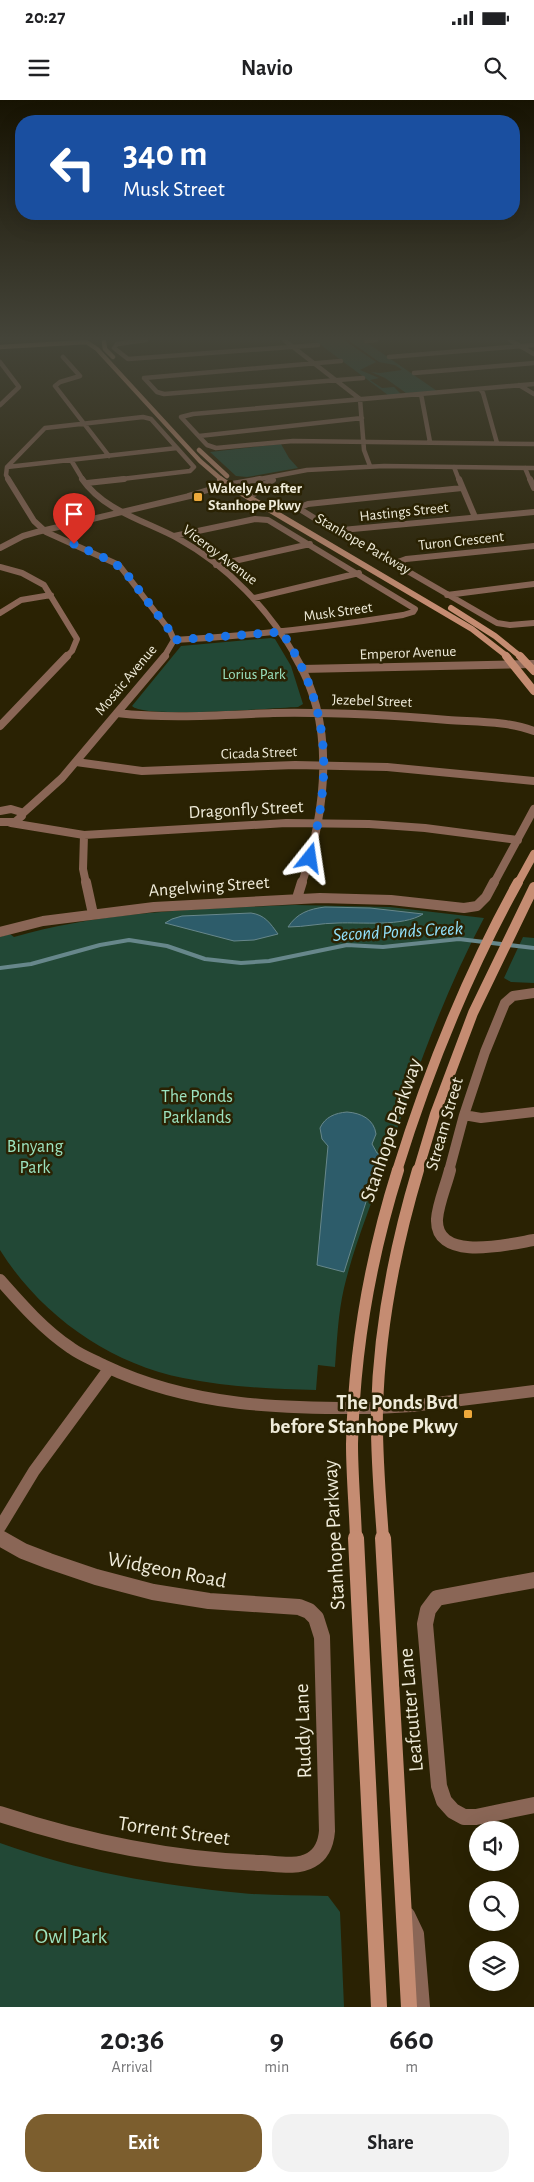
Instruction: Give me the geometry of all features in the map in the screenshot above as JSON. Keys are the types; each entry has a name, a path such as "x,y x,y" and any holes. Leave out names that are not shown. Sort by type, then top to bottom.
{"main road":[{"name":"Stanhope Parkway","path":"171,429 219,479 458,620 487,640 514,664 534,691"},
{"name":"Stanhope Parkway","path":"197,448 224,474 254,494 487,629 531,664 534,671"},
{"name":"Stanhope Parkway","path":"379,2007 354,1502 353,1408 361,1318 377,1240 420,1102 483,948 534,854"},
{"name":"Stanhope Parkway","path":"409,2007 380,1497 377,1408 384,1327 394,1268 408,1208 447,1079 472,1013 534,887"}],"street":[{"path":"44,429 7,467 6,475 34,521 44,530"},
{"path":"89,429 109,456"},
{"path":"87,484 194,470 194,467 160,429"},
{"path":"191,429 207,445 213,448 281,442 534,444"},
{"path":"198,436 262,429"},
{"path":"363,429 365,453 370,466"},
{"path":"427,429 430,442"},
{"path":"493,429 497,443"},
{"path":"7,467 177,448"},
{"name":"Viceroy Avenue","path":"71,460 93,493 123,512 174,536 216,565 254,598 282,632 302,669 318,713 325,765 319,823 296,898"},
{"path":"0,548 23,536 44,530 297,471 370,466 534,468"},
{"path":"454,467 475,517"},
{"path":"524,468 534,488"},
{"path":"254,494 253,490 261,485 297,471"},
{"path":"188,496 219,479"},
{"name":"Hastings Street","path":"462,488 308,504 298,508 337,530 534,512"},
{"path":"174,536 261,519 270,521 359,573"},
{"name":"Mosaic Avenue","path":"4,824 19,820 37,799 54,785 76,762 169,651 174,640 170,631 119,565 44,530"},
{"path":"216,565 310,544"},
{"name":"Turon Crescent","path":"534,546 406,559 396,564 401,569 499,624 534,623"},
{"path":"0,567 18,571 44,585 76,634 77,643 72,651 0,726"},
{"path":"254,598 359,573"},
{"name":"Musk Street","path":"174,640 282,632 409,614 415,610 410,604 359,573"},
{"path":"447,595 534,584"},
{"path":"0,613 21,600 51,595"},
{"name":"Emperor Avenue","path":"302,669 531,664"},
{"name":"Jezebel Street","path":"117,712 160,718 318,713 380,714 523,727 534,731"},
{"name":"Cicada Street","path":"76,762 142,771 325,765 404,768 534,781"},
{"name":"Mosaic Avenue","path":"5,809 37,799"},
{"name":"Dragonfly Street","path":"5,809 19,810 36,827"},
{"name":"Angelwing Street","path":"0,932 43,921 135,908 296,898 391,900 452,907 473,907 483,901 534,809"},
{"name":"Dragonfly Street","path":"4,824 84,835 319,823 402,826 518,840"},
{"path":"84,835 83,869 93,914"},
{"name":"Stream Street","path":"534,993 513,996 505,1003 485,1052 464,1115 437,1220 439,1233 447,1242 455,1246 469,1248 534,1240"},
{"path":"464,1115 481,1118 534,1112"},
{"path":"0,1280 31,1314 69,1347 109,1369 154,1387 214,1401 240,1405 377,1408 412,1406 534,1391"},
{"path":"0,1527 34,1470 109,1369"},
{"name":"Widgeon Road","path":"0,1538 8,1544 54,1563 130,1588 214,1603 307,1610 314,1615 321,1630"},
{"name":"Leafcutter Lane","path":"534,1580 444,1596 431,1603 426,1612 425,1624 439,1786 444,1801 453,1811 464,1817 476,1817 534,1805"},
{"name":"Ruddy Lane","path":"321,1630 327,1831"},
{"name":"Torrent Street","path":"0,1814 38,1827 138,1851 174,1857 242,1862 296,1864 309,1861 319,1855 326,1844 327,1831"},
{"path":"403,1905 416,1934 422,2007"}],"green space":[{"path":"281,444 289,458 298,468 247,477 236,476 210,452"},
{"name":"Lorius Park","path":"275,639 291,666 303,704 298,707 237,711 159,712 142,710 132,706 181,646"},
{"name":"The Ponds Parklands","path":"295,905 390,907 484,918 455,978 429,1040 358,1241 342,1298 335,1367 318,1365 316,1390 216,1384 155,1371 128,1361 103,1348 56,1315 16,1273 0,1250 0,937 10,934 14,937 48,928 153,913"},
{"path":"523,937 534,938 534,983 511,982 504,978"},
{"name":"Owl Park","path":"0,1843 88,1869 149,1881 252,1894 328,1896 340,1912 344,2007 0,2007"}],"water":[{"path":"325,907 370,908 423,914 405,921 332,923 288,927 295,918 304,912"},
{"path":"251,913 264,918 278,934 254,940 234,941 165,923 182,916"},
{"path":"347,1112 362,1115 373,1124 376,1134 372,1144 377,1153 381,1154 344,1272 317,1265 328,1146 322,1139 320,1128 331,1116"}],"waterway":[{"name":"Second Ponds Creek","path":"0,968 31,964 100,945 129,940 167,946 205,959 241,963 269,961 347,945 383,947 459,939 534,948"}],"place":[{"name":"Wakely Av after Stanhope Pkwy","path":"198,497"},
{"name":"The Ponds Bvd before Stanhope Pkwy","path":"468,1414"}],"route":[{"path":"74,544 119,565 170,631 174,640 282,632 307,679 322,728 325,765 323,792 319,823 310,858"}],"park label":[{"name":"Binyang Park","path":"35,1157"}]}
